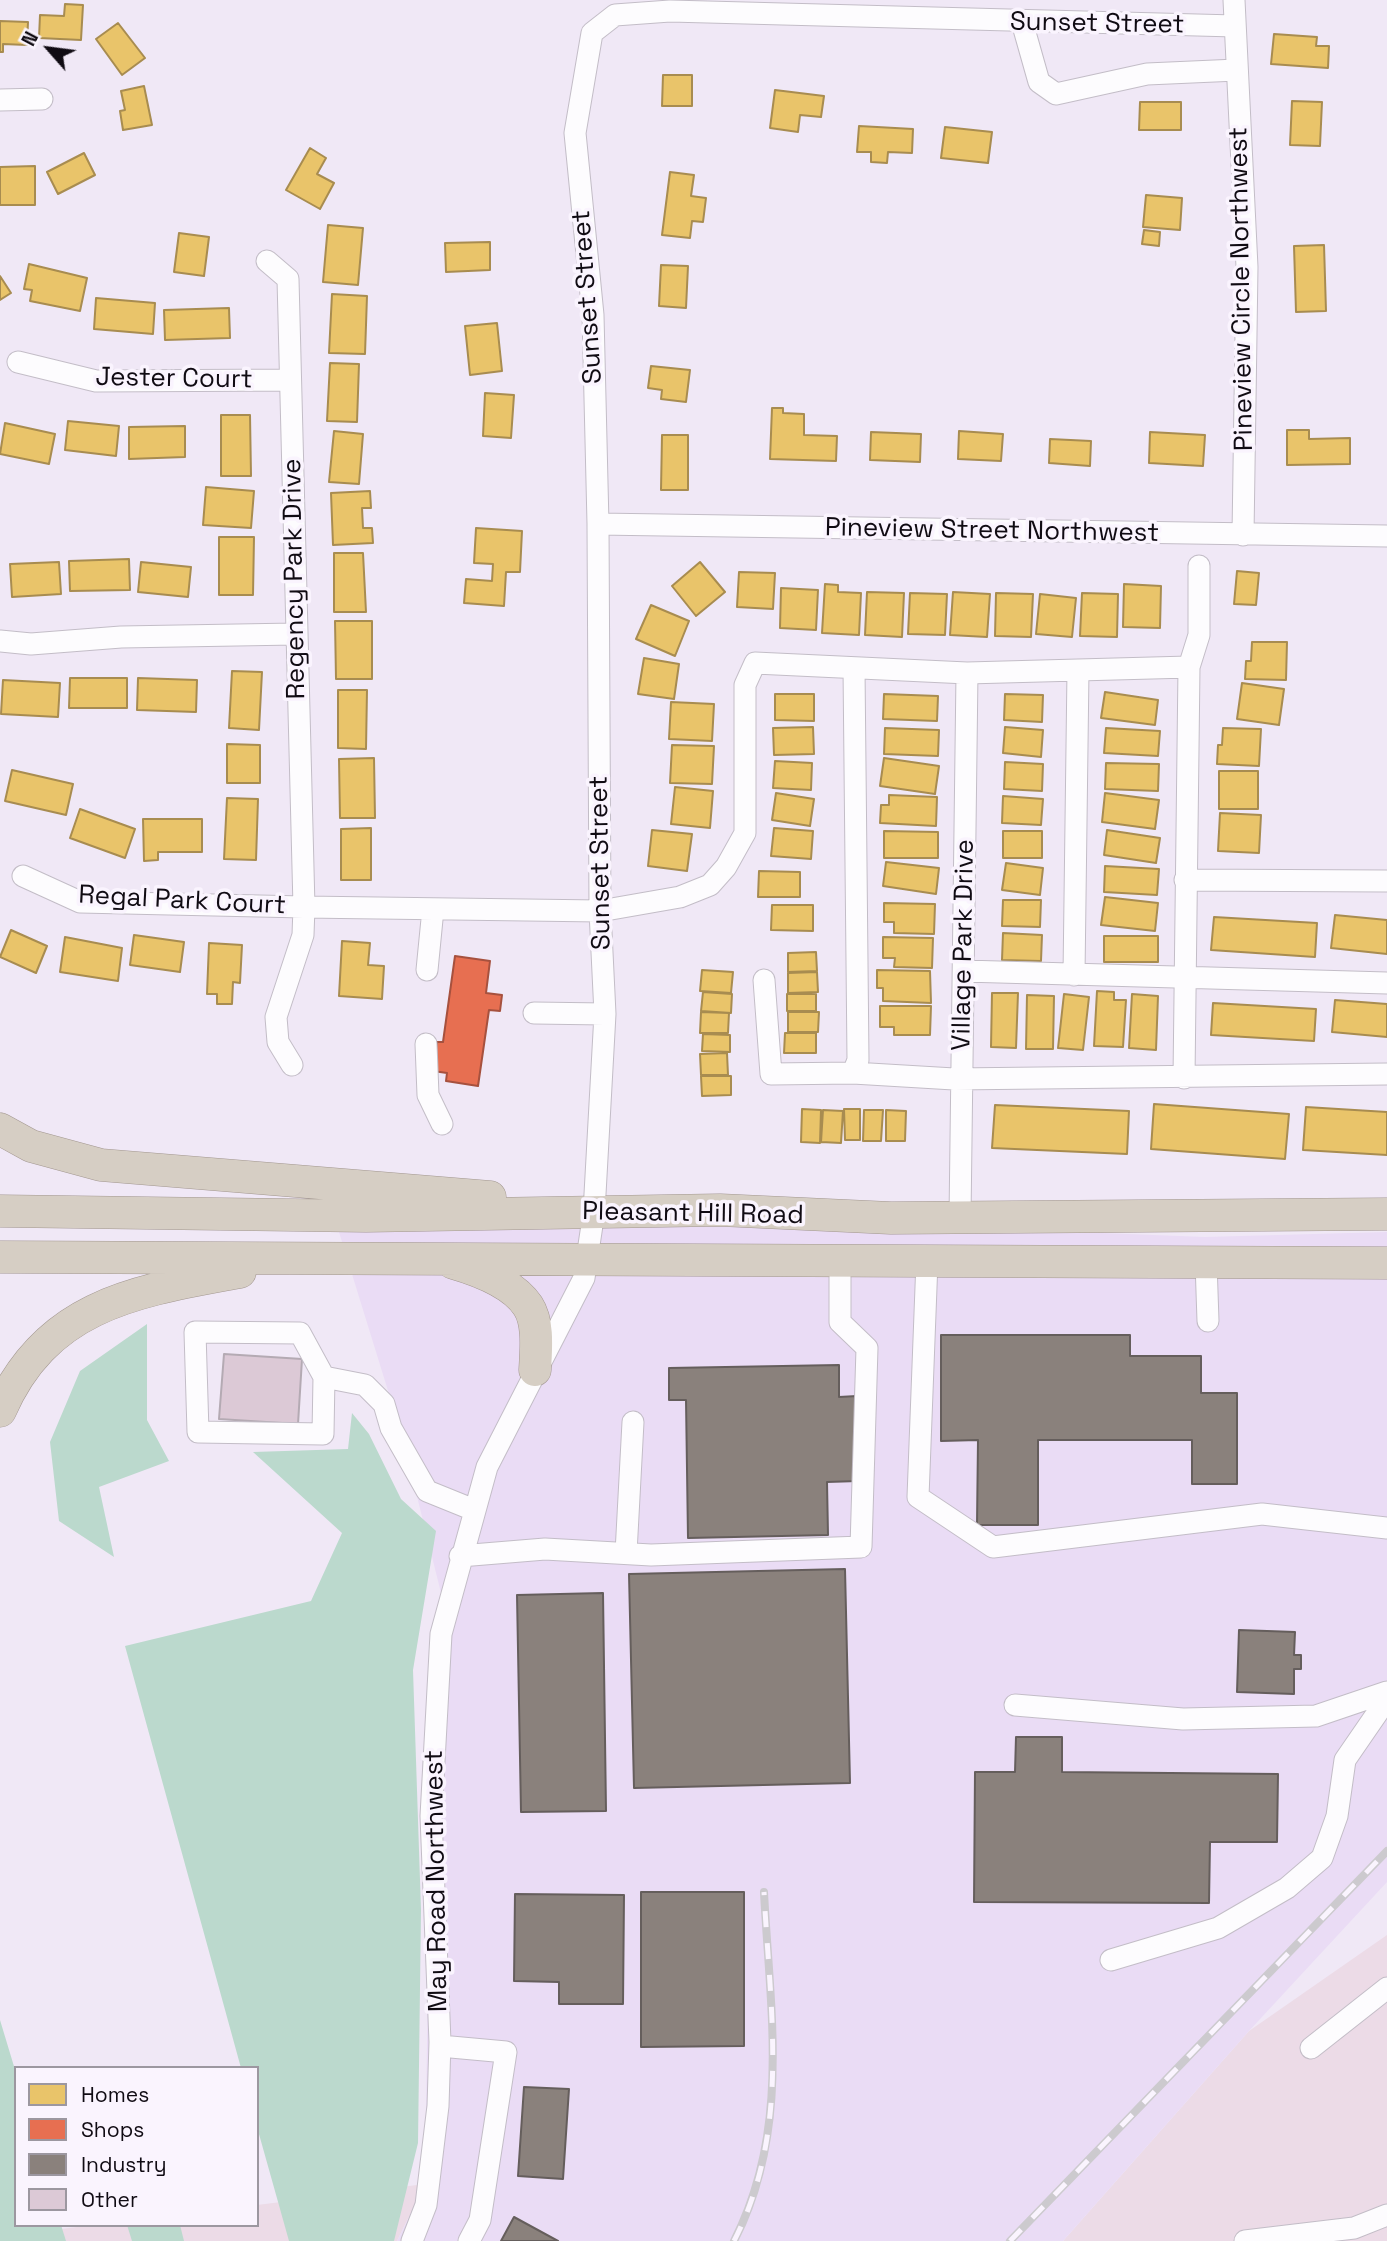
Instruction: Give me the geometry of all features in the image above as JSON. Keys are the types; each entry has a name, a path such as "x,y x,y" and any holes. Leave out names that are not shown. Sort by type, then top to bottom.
{"highway":[{"path":"0,1129 31,1146 101,1165 559,1201 594,1212"},
{"name":"Pleasant Hill Road","path":"0,1212 366,1216 720,1210 891,1218 1387,1214"},
{"name":"Pleasant Hill Road","path":"0,1257 587,1257 840,1261 1387,1263"},
{"path":"0,1411 6,1395 33,1359 65,1326 112,1300 148,1289 318,1258"},
{"path":"435,1258 473,1269 508,1288 528,1306 536,1334 536,1370"}],"street":[{"name":"Pineview Circle Northwest","path":"1234,0 1247,267 1243,536"},
{"name":"Sunset Street","path":"594,1212 605,1014 600,911 598,524 593,315 575,133 592,33 615,15 670,11 1235,26"},
{"path":"1022,22 1039,82 1056,94 1147,74 1237,70"},
{"path":"0,100 42,99"},
{"name":"Regency Park Drive","path":"267,261 288,279 304,907 303,935 276,1017 278,1042 292,1065"},
{"name":"Jester Court","path":"18,362 96,381 290,380"},
{"name":"Pineview Street Northwest","path":"598,524 1243,536 1387,536"},
{"path":"1184,1078 1183,979 1189,667 1199,635 1199,566"},
{"path":"0,641 31,644 121,637 295,634"},
{"path":"304,907 600,911 680,897 710,885 726,867 745,833 745,685 755,663 967,673 1189,667"},
{"path":"853,1073 858,1060 855,668"},
{"path":"1074,975 1078,670"},
{"name":"Village Park Drive","path":"960,1218 967,673"},
{"name":"Regal Park Court","path":"23,876 80,902 304,907"},
{"path":"1185,880 1387,881"},
{"path":"427,970 433,909"},
{"path":"964,971 1387,983"},
{"path":"764,980 771,1074 853,1073 962,1079 1387,1074"},
{"path":"534,1013 605,1014"},
{"path":"426,1044 428,1095 442,1124"},
{"name":"May Road Northwest","path":"412,2241 426,2205 438,2106 440,2046 431,1816 441,1634 460,1556 487,1467 584,1278 594,1212"},
{"path":"460,1556 545,1549 626,1553 861,1547 867,1348 840,1322 840,1261"},
{"path":"926,1261 918,1497 993,1547 1262,1514 1387,1528"},
{"path":"1206,1262 1208,1321"},
{"path":"195,1332 300,1332 324,1377 323,1434 198,1432 195,1332"},
{"path":"324,1377 365,1385 384,1404 391,1428 427,1491 474,1510"},
{"path":"626,1553 633,1422"},
{"path":"1015,1705 1183,1719 1316,1716 1387,1692"},
{"path":"1111,1960 1218,1928 1286,1888 1322,1858 1337,1816 1345,1760 1387,1699"},
{"path":"1311,2048 1387,1988"},
{"path":"440,2046 506,2052 480,2220 469,2241"},
{"path":"1245,2241 1354,2228 1387,2215"}],"shaded area":[{"path":"330,1203 1205,1237 1387,1232 1387,1882 1249,2031 1063,2241 397,2241 425,2184 430,1829 442,1597 402,1436"},
{"path":"1387,1935 1387,2241 1063,2241 1249,2031"},
{"path":"425,2184 397,2241 0,2241 0,2237 77,2227 259,2227 259,2205"}],"green space":[{"path":"147,1324 147,1420 169,1461 99,1487 114,1557 59,1521 50,1442 80,1371"},
{"path":"352,1413 369,1434 401,1499 436,1531 413,1670 421,1910 418,2143 394,2241 289,2241 259,2134 259,2066 240,2066 125,1646 311,1601 342,1533 253,1452 348,1449"},
{"path":"0,2020 14,2066 14,2227 62,2227 66,2241 0,2241"},
{"path":"128,2227 180,2227 184,2241 132,2241"}],"building: Homes":[{"path":"65,4 83,5 81,40 39,38 40,15 64,16"},
{"path":"0,21 28,22 27,45 3,44 3,52 0,52"},
{"path":"118,23 145,58 122,75 96,39"},
{"path":"1274,34 1317,37 1316,46 1329,46 1328,68 1271,64"},
{"path":"663,75 692,75 692,106 662,106"},
{"path":"144,86 152,125 123,130 120,111 125,110 121,91"},
{"path":"775,90 824,96 821,117 800,115 798,132 770,128"},
{"path":"1292,101 1322,102 1320,146 1290,145"},
{"path":"1140,102 1181,102 1181,130 1139,130"},
{"path":"859,126 913,129 912,153 888,152 887,163 871,162 871,152 857,152"},
{"path":"945,127 992,132 988,163 941,158"},
{"path":"310,148 326,158 317,174 334,183 320,209 286,190"},
{"path":"84,153 95,175 58,194 47,172"},
{"path":"35,166 35,205 0,205 0,167"},
{"path":"670,172 694,175 691,196 706,198 703,222 692,221 690,238 662,235"},
{"path":"1146,195 1182,198 1180,230 1143,227"},
{"path":"328,225 363,228 358,285 323,282"},
{"path":"1144,230 1160,232 1159,246 1142,244"},
{"path":"179,233 209,237 204,276 174,272"},
{"path":"490,242 490,270 446,272 445,243"},
{"path":"1324,245 1326,311 1296,312 1294,246"},
{"path":"29,264 87,278 80,311 30,301 32,290 24,289"},
{"path":"661,265 688,266 686,308 659,306"},
{"path":"0,276 11,293 0,300"},
{"path":"332,294 367,296 365,354 329,353"},
{"path":"96,298 155,303 153,334 94,329"},
{"path":"229,308 230,338 165,340 164,310"},
{"path":"497,323 502,371 470,375 465,326"},
{"path":"330,363 359,364 357,422 327,421"},
{"path":"651,366 690,370 686,402 661,399 662,390 648,388"},
{"path":"485,393 514,395 511,438 483,436"},
{"path":"772,408 783,408 783,413 804,414 804,435 837,436 836,461 770,459"},
{"path":"221,415 250,415 251,476 221,476"},
{"path":"68,421 119,426 116,456 65,450"},
{"path":"5,423 55,434 49,464 0,454"},
{"path":"185,426 185,457 129,459 129,427"},
{"path":"1287,430 1309,430 1309,439 1350,438 1350,464 1287,465"},
{"path":"334,431 363,434 359,484 329,482"},
{"path":"959,431 1003,434 1001,461 958,459"},
{"path":"871,432 921,434 920,462 870,460"},
{"path":"1150,432 1205,435 1203,466 1149,463"},
{"path":"662,435 688,435 688,490 661,490"},
{"path":"1050,439 1091,441 1090,466 1049,463"},
{"path":"206,487 254,491 251,528 203,525"},
{"path":"370,491 371,508 362,508 363,528 372,528 373,543 333,545 331,493"},
{"path":"476,528 522,531 520,572 506,572 504,606 464,603 466,579 492,581 493,564 474,563"},
{"path":"219,537 254,537 253,595 219,595"},
{"path":"334,553 363,553 366,612 334,612"},
{"path":"129,559 130,590 70,591 69,561"},
{"path":"59,562 61,594 12,597 10,564"},
{"path":"141,562 191,567 188,597 138,592"},
{"path":"700,562 725,592 696,616 672,586"},
{"path":"1237,571 1259,573 1256,605 1234,604"},
{"path":"739,572 775,573 773,609 737,607"},
{"path":"825,584 838,585 838,592 861,593 859,635 822,633"},
{"path":"1124,584 1161,586 1160,628 1123,627"},
{"path":"781,588 818,590 816,630 780,628"},
{"path":"867,592 904,593 902,637 865,635"},
{"path":"953,592 990,594 987,637 950,635"},
{"path":"910,593 947,594 945,635 908,634"},
{"path":"996,593 1033,594 1031,637 995,636"},
{"path":"1082,593 1118,594 1117,637 1080,636"},
{"path":"1040,594 1076,598 1072,637 1036,634"},
{"path":"651,605 689,621 675,656 636,639"},
{"path":"335,621 372,621 372,679 336,679"},
{"path":"1252,642 1287,642 1286,680 1245,679 1246,661 1251,661"},
{"path":"644,658 679,664 674,699 638,694"},
{"path":"232,671 262,672 259,730 229,728"},
{"path":"70,678 127,678 127,708 69,708"},
{"path":"138,678 197,680 196,712 137,710"},
{"path":"3,680 60,683 58,717 1,714"},
{"path":"1242,683 1284,689 1279,725 1237,719"},
{"path":"338,690 367,690 366,749 338,748"},
{"path":"1105,692 1158,700 1155,725 1101,718"},
{"path":"775,694 814,694 814,721 775,720"},
{"path":"884,694 938,696 937,721 883,719"},
{"path":"1005,694 1043,695 1042,722 1004,720"},
{"path":"671,702 714,704 712,741 669,739"},
{"path":"813,727 814,754 774,755 773,728"},
{"path":"1005,727 1043,730 1041,757 1003,753"},
{"path":"885,728 939,730 938,756 884,754"},
{"path":"1106,728 1160,731 1158,756 1104,753"},
{"path":"1223,728 1261,729 1259,766 1217,764 1218,745 1222,745"},
{"path":"227,744 260,745 260,783 227,783"},
{"path":"672,745 714,746 712,784 670,783"},
{"path":"374,758 375,818 340,818 339,759"},
{"path":"884,758 939,766 935,794 880,786"},
{"path":"775,761 812,763 811,790 773,788"},
{"path":"1005,762 1043,764 1042,791 1004,789"},
{"path":"1106,763 1159,764 1158,791 1105,789"},
{"path":"12,770 73,784 66,815 5,801"},
{"path":"1219,771 1258,771 1258,809 1219,809"},
{"path":"675,787 713,791 710,828 671,824"},
{"path":"776,793 814,799 810,826 772,820"},
{"path":"1105,793 1159,800 1155,829 1102,822"},
{"path":"889,795 937,797 936,826 880,823 881,805 889,805"},
{"path":"1003,796 1043,799 1041,825 1002,823"},
{"path":"227,798 258,799 256,860 224,859"},
{"path":"80,809 135,829 125,858 70,838"},
{"path":"1220,813 1261,815 1259,853 1218,851"},
{"path":"143,819 202,819 202,852 158,852 158,860 144,861"},
{"path":"371,828 371,880 341,880 341,829"},
{"path":"774,828 813,831 811,859 771,856"},
{"path":"652,830 692,834 687,871 648,866"},
{"path":"1107,830 1160,838 1156,863 1104,855"},
{"path":"884,831 938,832 938,858 884,858"},
{"path":"1003,831 1042,831 1042,858 1003,858"},
{"path":"886,862 939,868 936,894 883,886"},
{"path":"1006,863 1043,868 1040,895 1002,890"},
{"path":"1105,866 1159,869 1157,895 1104,892"},
{"path":"759,871 800,872 800,897 758,897"},
{"path":"1105,897 1158,903 1155,931 1101,925"},
{"path":"1003,900 1041,900 1040,927 1002,926"},
{"path":"884,903 935,904 934,934 894,933 894,922 884,922"},
{"path":"772,905 813,905 813,931 771,930"},
{"path":"1335,915 1387,920 1387,954 1331,948"},
{"path":"1214,917 1317,923 1315,957 1211,950"},
{"path":"11,930 47,946 36,973 0,957"},
{"path":"1003,933 1042,935 1041,961 1002,960"},
{"path":"134,935 184,942 180,972 130,965"},
{"path":"1104,936 1158,936 1158,962 1104,962"},
{"path":"65,937 122,948 118,981 60,972"},
{"path":"883,937 933,938 932,968 894,967 895,958 883,958"},
{"path":"342,941 370,943 368,965 384,966 382,999 339,996"},
{"path":"209,943 242,945 240,983 233,982 232,1004 217,1004 217,994 207,994"},
{"path":"816,952 817,971 788,972 788,953"},
{"path":"702,970 733,972 731,993 700,991"},
{"path":"877,970 930,971 931,1003 883,1001 883,988 877,988"},
{"path":"817,972 818,992 788,993 788,973"},
{"path":"1097,991 1114,992 1114,1000 1126,1000 1123,1047 1094,1046"},
{"path":"703,992 732,994 731,1013 701,1011"},
{"path":"992,993 1018,993 1016,1048 991,1047"},
{"path":"787,994 816,994 816,1011 787,1011"},
{"path":"1064,994 1089,997 1083,1050 1058,1048"},
{"path":"1132,994 1158,996 1156,1050 1129,1048"},
{"path":"1027,995 1054,996 1053,1049 1026,1049"},
{"path":"1335,1000 1387,1004 1387,1037 1332,1032"},
{"path":"1213,1003 1316,1009 1314,1041 1211,1035"},
{"path":"880,1006 931,1006 930,1035 894,1035 894,1027 880,1027"},
{"path":"701,1012 729,1013 728,1033 700,1033"},
{"path":"788,1012 819,1012 818,1032 788,1032"},
{"path":"785,1033 816,1033 816,1053 784,1053"},
{"path":"703,1034 730,1035 730,1052 702,1051"},
{"path":"727,1053 728,1075 701,1075 700,1054"},
{"path":"701,1076 731,1076 731,1095 702,1096"},
{"path":"1154,1104 1289,1114 1285,1159 1151,1149"},
{"path":"995,1105 1129,1111 1127,1154 992,1148"},
{"path":"1306,1107 1387,1112 1387,1155 1303,1150"},
{"path":"802,1109 821,1110 820,1143 801,1142"},
{"path":"844,1109 860,1109 860,1140 845,1140"},
{"path":"823,1110 843,1111 841,1143 821,1142"},
{"path":"864,1110 883,1110 881,1141 863,1141"},
{"path":"886,1110 906,1111 905,1141 886,1141"}],"building: Shops":[{"path":"455,956 490,961 486,993 502,995 500,1011 489,1010 478,1086 446,1081 447,1073 433,1071 437,1042 443,1042"}],"building: Industry":[{"path":"941,1335 1130,1335 1130,1356 1201,1356 1201,1393 1237,1393 1237,1484 1192,1484 1192,1440 1038,1440 1038,1525 977,1525 978,1440 941,1441"},
{"path":"839,1365 839,1397 857,1396 858,1481 827,1482 828,1535 688,1538 686,1400 669,1400 669,1368"},
{"path":"845,1569 850,1783 634,1788 629,1574"},
{"path":"603,1593 606,1811 521,1812 517,1595"},
{"path":"1239,1630 1295,1632 1294,1655 1301,1655 1301,1669 1294,1669 1294,1694 1237,1692"},
{"path":"1016,1737 1062,1737 1062,1772 1278,1774 1277,1842 1210,1842 1209,1903 974,1902 975,1772 1015,1772"},
{"path":"641,1892 744,1892 744,2046 641,2047"},
{"path":"515,1894 624,1895 623,2004 559,2004 559,1982 514,1981"},
{"path":"524,2087 569,2089 563,2179 518,2176"},
{"path":"514,2217 558,2241 501,2241"}],"building: Other":[{"path":"224,1354 302,1359 298,1424 219,1419"}],"railway":[{"path":"1010,2241 1387,1851"},
{"path":"734,2241 752,2199 764,2156 770,2113 772,2025 764,1892"}]}
